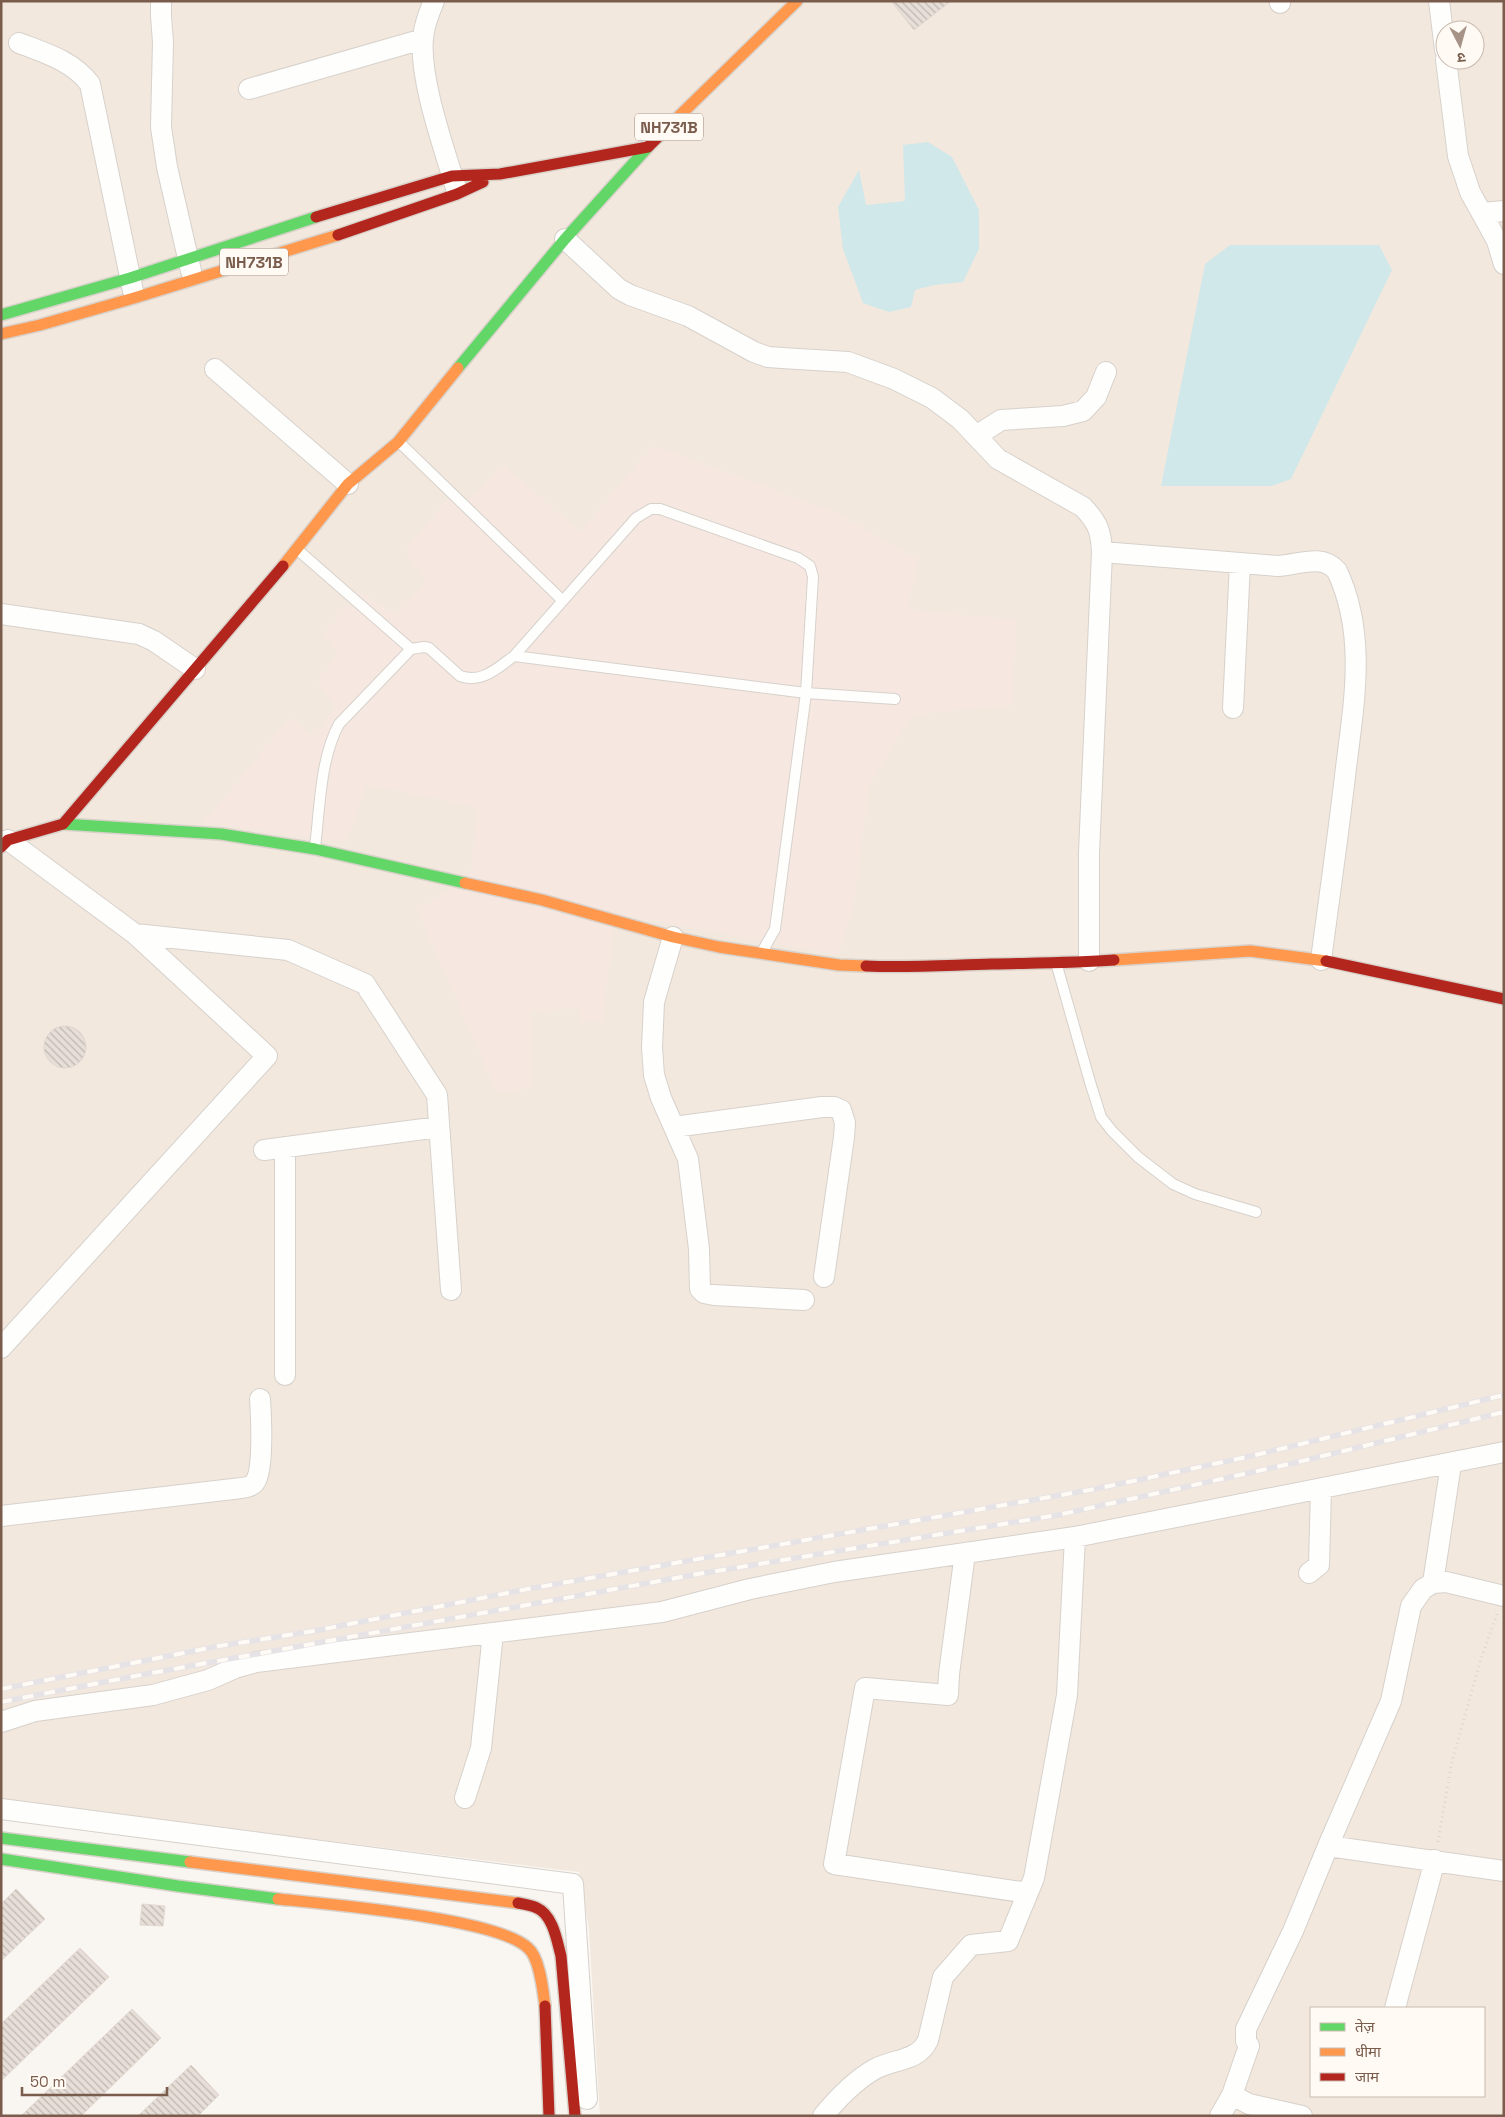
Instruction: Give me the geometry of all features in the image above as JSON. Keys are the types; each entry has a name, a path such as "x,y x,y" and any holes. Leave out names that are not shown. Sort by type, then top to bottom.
{"main road":[{"name":"NH731B","path":"1,315 188,260 323,215 500,174 648,147 787,5"},
{"path":"63,824 297,550 348,484 398,442 565,239 648,147"},
{"name":"NH731B","path":"1,334 40,325 193,281 321,241 455,185 500,174"},
{"path":"4,844 63,824 221,834 315,849 542,900 674,937 839,965 872,968 1056,964 1250,951 1320,960 1504,999"},
{"path":"1,1838 248,1870 506,1900 538,1908 545,1914 552,1926 562,1956 575,2116"},
{"path":"1,1859 204,1890 387,1912 471,1925 502,1932 517,1939 528,1946 534,1955 541,1986 546,2019 549,2116"}],"street":[{"path":"162,1 163,42 160,127 167,167 193,281"},
{"path":"434,1 428,15 423,39 428,84 455,185"},
{"path":"1439,1 1441,20"},
{"path":"249,89 423,39"},
{"path":"19,43 63,61 84,76 90,84 134,298"},
{"path":"1447,70 1458,156 1470,192 1497,241 1504,264"},
{"path":"1482,214 1504,210"},
{"path":"565,239 612,283 630,295 688,316 754,352 768,357 848,362 894,379 943,404 998,459 1083,507 1098,526 1101,534 1102,552 1089,853 1089,961"},
{"path":"215,369 348,484"},
{"path":"976,436 1001,420 1063,416 1083,411 1096,397 1106,372"},
{"path":"1102,552 1278,566 1292,566 1314,560 1332,564 1342,580 1356,630 1357,680 1320,960"},
{"path":"1233,708 1240,563"},
{"path":"1,614 139,634 154,641 195,669"},
{"path":"1,1348 267,1056 135,934 4,844"},
{"path":"135,934 288,950 365,984 437,1095 451,1290"},
{"path":"674,937 654,1002 652,1048 654,1075 661,1098 688,1159 698,1249 700,1289 704,1293 714,1295 804,1300"},
{"path":"674,1127 822,1107 834,1107 841,1110 845,1123 844,1136 824,1277"},
{"path":"264,1150 439,1127"},
{"path":"285,1148 285,1375"},
{"path":"1,1516 233,1490 250,1486 256,1481 258,1475 261,1441 260,1399"},
{"path":"1,1722 35,1711 153,1695 208,1680 235,1668 256,1662 662,1612 750,1589 834,1572 1075,1537 1504,1452"},
{"path":"1433,1583 1451,1464"},
{"path":"1309,1573 1319,1565 1321,1489"},
{"path":"823,2116 841,2096 876,2068 908,2058 925,2048 943,1977 971,1945 1008,1941 1034,1878 1067,1695 1075,1537"},
{"path":"965,1553 949,1674 948,1695 865,1688 834,1864 1028,1893"},
{"path":"1220,2116 1232,2095 1249,2046 1246,2041 1246,2029 1292,1931 1391,1701 1411,1606 1423,1589 1433,1583 1446,1582 1503,1596"},
{"path":"465,1798 481,1748 493,1633"},
{"path":"1,1809 573,1884 588,2116"},
{"path":"1328,1846 1504,1871"},
{"path":"1395,2007 1435,1860"},
{"path":"1232,2095 1249,2104 1302,2116"}],"lane":[{"path":"398,442 562,600"},
{"path":"315,849 327,754 331,738 339,724 411,649 429,648 460,676 479,679 514,656 636,518 651,509 660,508 798,558 810,566 813,577 806,693 775,929 762,953"},
{"path":"297,550 411,649"},
{"path":"514,656 806,693 895,699"},
{"path":"1056,964 1101,1117 1112,1131 1138,1157 1173,1184 1195,1194 1256,1212"}],"path":[{"path":"1435,1860 1452,1761 1503,1596"}],"shaded area":[{"path":"1,1 1504,1 1504,2116 600,2116 589,1929 579,1872 1,1800"},
{"path":"653,445 837,513 918,559 908,609 1016,619 1013,705 912,715 869,785 854,906 839,955 615,914 603,1021 580,1022 580,1009 530,1010 530,1088 497,1093 418,912 471,872 477,807 367,785 346,842 203,822 232,789 289,717 315,737 336,707 317,681 338,654 324,633 361,591 397,616 426,580 405,551 448,498 459,507 505,466 580,532"}],"water":[{"path":"928,142 952,157 979,210 979,249 963,282 934,285 915,290 911,307 889,312 863,303 843,249 838,207 859,170 866,205 905,201 903,145"},
{"path":"1230,245 1379,245 1392,270 1291,479 1272,486 1161,486 1205,264"}],"building":[{"path":"891,1 951,1 914,30"},
{"path":"65,1026 80,1032 86,1047 80,1062 65,1068 50,1062 44,1047 50,1032"},
{"path":"16,1889 45,1919 1,1961 1,1904"},
{"path":"142,1904 165,1906 163,1926 140,1925"},
{"path":"80,1948 109,1977 1,2081 1,2024"},
{"path":"132,2009 161,2038 81,2116 21,2116"},
{"path":"191,2065 219,2095 198,2116 138,2116"}],"railway":[{"path":"1,1689 219,1646 314,1631 528,1589 1095,1489 1247,1457 1504,1395"},
{"path":"1,1702 698,1574 1058,1515 1294,1463 1504,1412"}],"traffic: fast":[{"path":"458,368 565,239 648,147"},
{"path":"1,315 130,278 316,217"},
{"path":"63,824 221,834 315,849 465,883"},
{"path":"1,1838 190,1862"},
{"path":"1,1859 278,1899"}],"traffic: slow":[{"path":"671,124 797,1"},
{"path":"1,334 40,325 134,298 338,235"},
{"path":"283,566 348,484 398,442 458,368"},
{"path":"465,883 542,900 673,937 719,947 839,965 866,966"},
{"path":"1114,960 1250,951 1326,961"},
{"path":"190,1862 518,1903"},
{"path":"278,1899 409,1914 483,1928 510,1937 528,1948 532,1953 540,1975 545,2006"}],"traffic: jam":[{"path":"316,217 452,176 500,174 648,147 671,124"},
{"path":"338,235 457,194 483,182"},
{"path":"1,847 8,840 63,824 283,566"},
{"path":"866,966 914,967 1114,960"},
{"path":"1326,961 1504,999"},
{"path":"518,1903 532,1906 542,1911 551,1922 558,1943 561,1956 575,2116"},
{"path":"545,2006 549,2116"}]}
